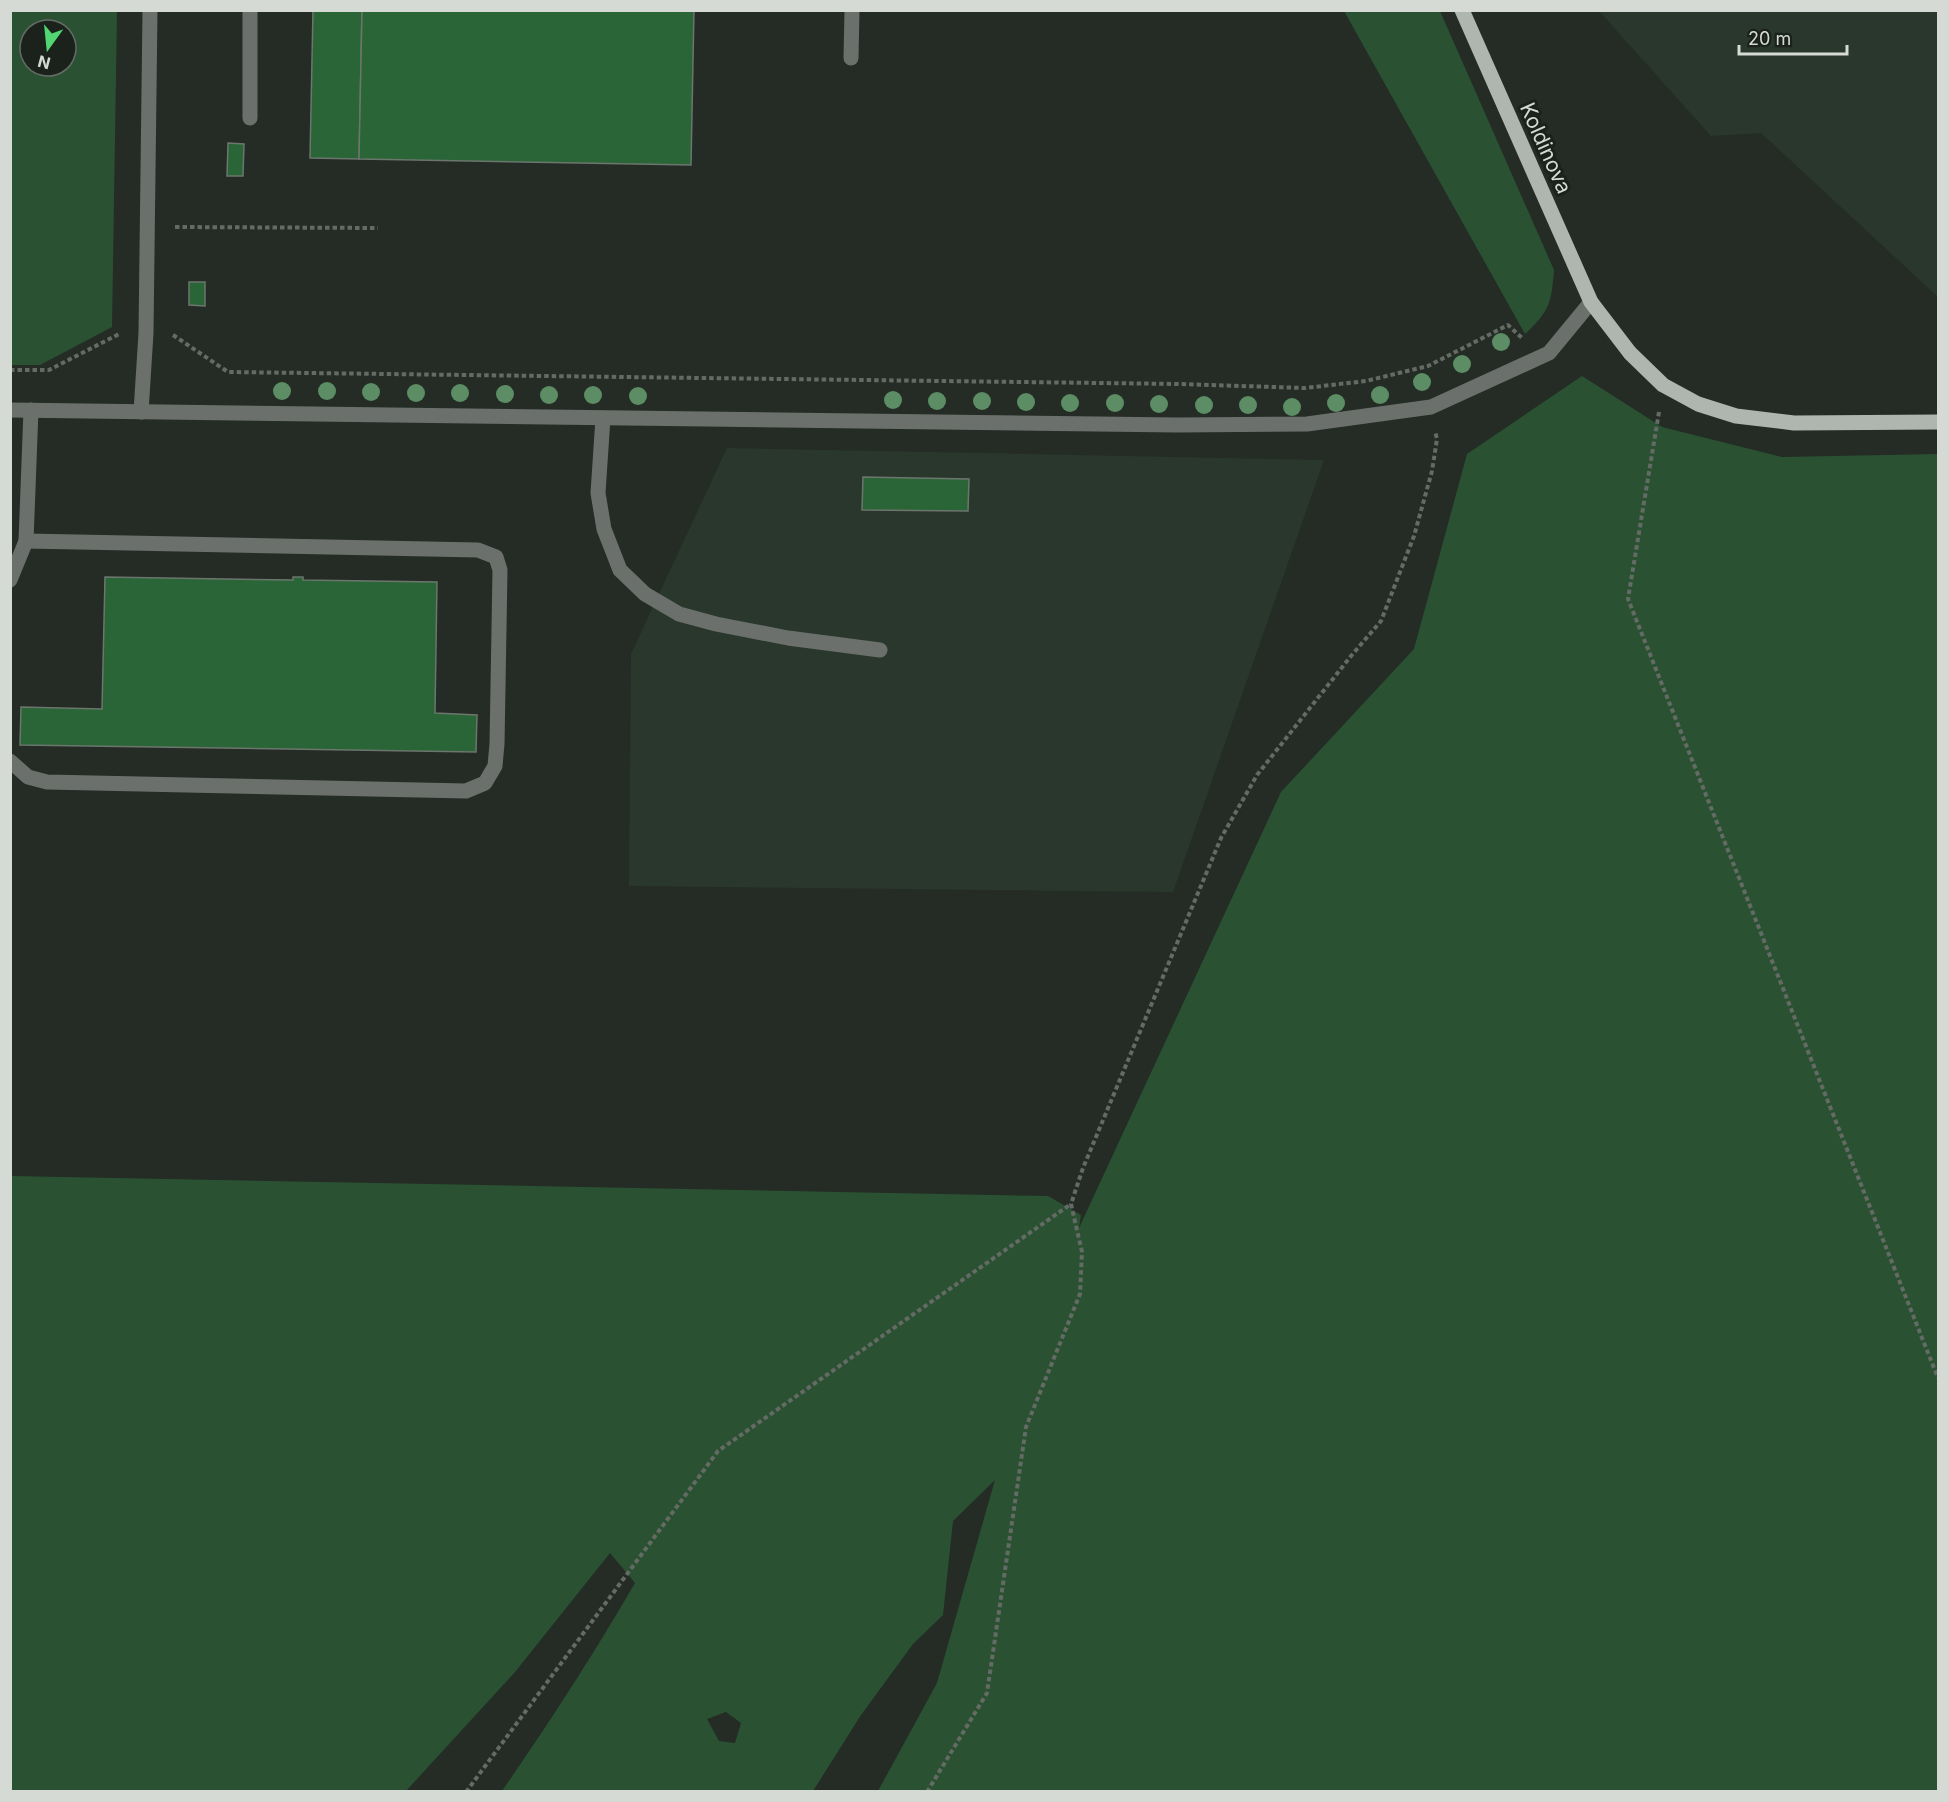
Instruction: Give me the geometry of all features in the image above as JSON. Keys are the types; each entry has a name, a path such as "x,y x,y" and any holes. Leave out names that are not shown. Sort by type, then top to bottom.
{"main road":[{"name":"Koldinova","path":"1462,10 1592,302 1630,353 1663,384 1698,404 1736,417 1794,423 1938,422"}],"street":[{"path":"141,412 146,333 150,10"},
{"path":"250,10 250,118"},
{"path":"851,58 852,10"},
{"path":"10,410 1177,425 1307,424 1431,407 1549,353 1592,302"},
{"path":"10,580 26,542 31,410"},
{"path":"603,418 598,493 604,529 621,570 645,594 679,614 716,624 788,638 880,650"},
{"path":"10,761 28,777 47,782 466,791 485,783 495,766 498,744 500,570 495,557 478,550 26,542"}],"path":[{"path":"174,227 378,228"},
{"path":"10,370 49,370 118,333 173,334 228,372 1167,384 1305,388 1366,381 1428,366 1508,325 1519,336 1549,353"},
{"path":"1663,384 1628,600 1938,1378"},
{"path":"927,1791 987,1693 1026,1427 1080,1294 1082,1252 1071,1204 1083,1168 1221,838 1257,775 1350,656 1381,621 1414,536 1432,471 1437,439 1431,407"},
{"path":"466,1791 718,1450 1071,1204"}],"shaded area":[{"path":"1599,11 1938,11 1938,297 1761,133 1711,136"},
{"path":"727,448 1324,460 1173,892 629,886 631,654"}],"green space":[{"path":"11,10 117,11 112,327 40,365 11,365"},
{"path":"1344,11 1440,11 1554,270 1548,306 1540,319 1525,334"},
{"path":"1582,376 1662,427 1782,457 1938,454 1938,1791 878,1791 937,1683 995,1480 953,1521 943,1615 913,1644 861,1715 813,1791 502,1791 571,1688 635,1583 610,1553 515,1672 406,1791 11,1791 11,1176 1048,1196 1081,1215 1079,1228 1281,792 1414,649 1467,454","holes":["726,1712 741,1723 735,1743 719,1741 707,1719"]}],"building":[{"path":"313,10 362,10 359,159 310,158"},
{"path":"362,10 694,10 691,165 359,159"},
{"path":"228,143 244,144 243,176 227,176"},
{"path":"189,282 205,282 205,306 189,305"},
{"path":"863,477 969,479 968,511 862,510"},
{"path":"105,577 293,580 293,577 303,577 303,580 437,582 435,713 477,715 476,752 20,745 21,707 102,709"}]}
